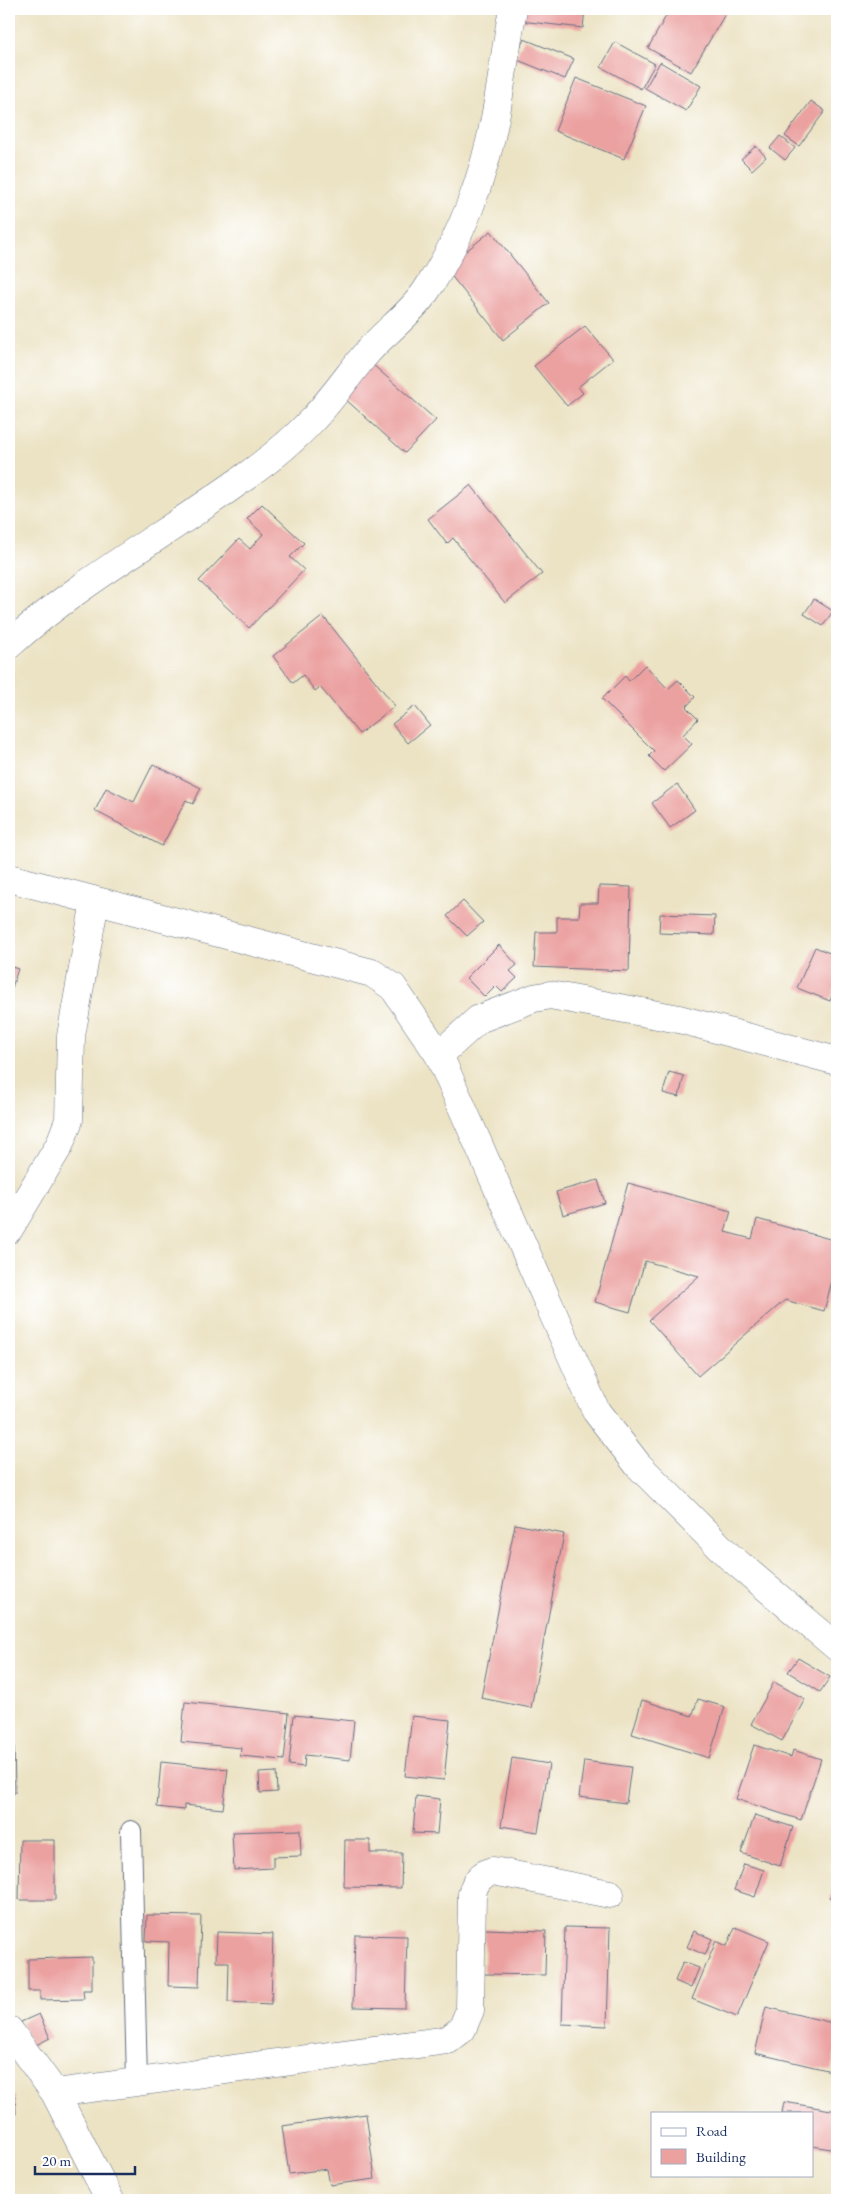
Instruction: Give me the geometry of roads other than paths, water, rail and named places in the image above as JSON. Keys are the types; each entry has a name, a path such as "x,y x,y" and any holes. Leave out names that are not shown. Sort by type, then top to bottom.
{"street":[{"path":"9,645 73,592 188,518 289,442 314,419 368,352 424,293 442,267 458,232 487,153 495,119 513,9"},
{"path":"9,878 372,973 393,987 439,1055 596,1411 638,1465 729,1556 837,1647"},
{"path":"9,1229 59,1146 69,1120 71,1036 95,901"},
{"path":"439,1055 479,1019 534,998 550,995 679,1019 837,1061"},
{"path":"55,2093 448,2040 462,2029 470,2010 472,1894 479,1877 485,1872 493,1871 610,1894"},
{"path":"9,2030 55,2093 110,2200"}],"lane":[{"path":"131,1831 137,2082"}]}
